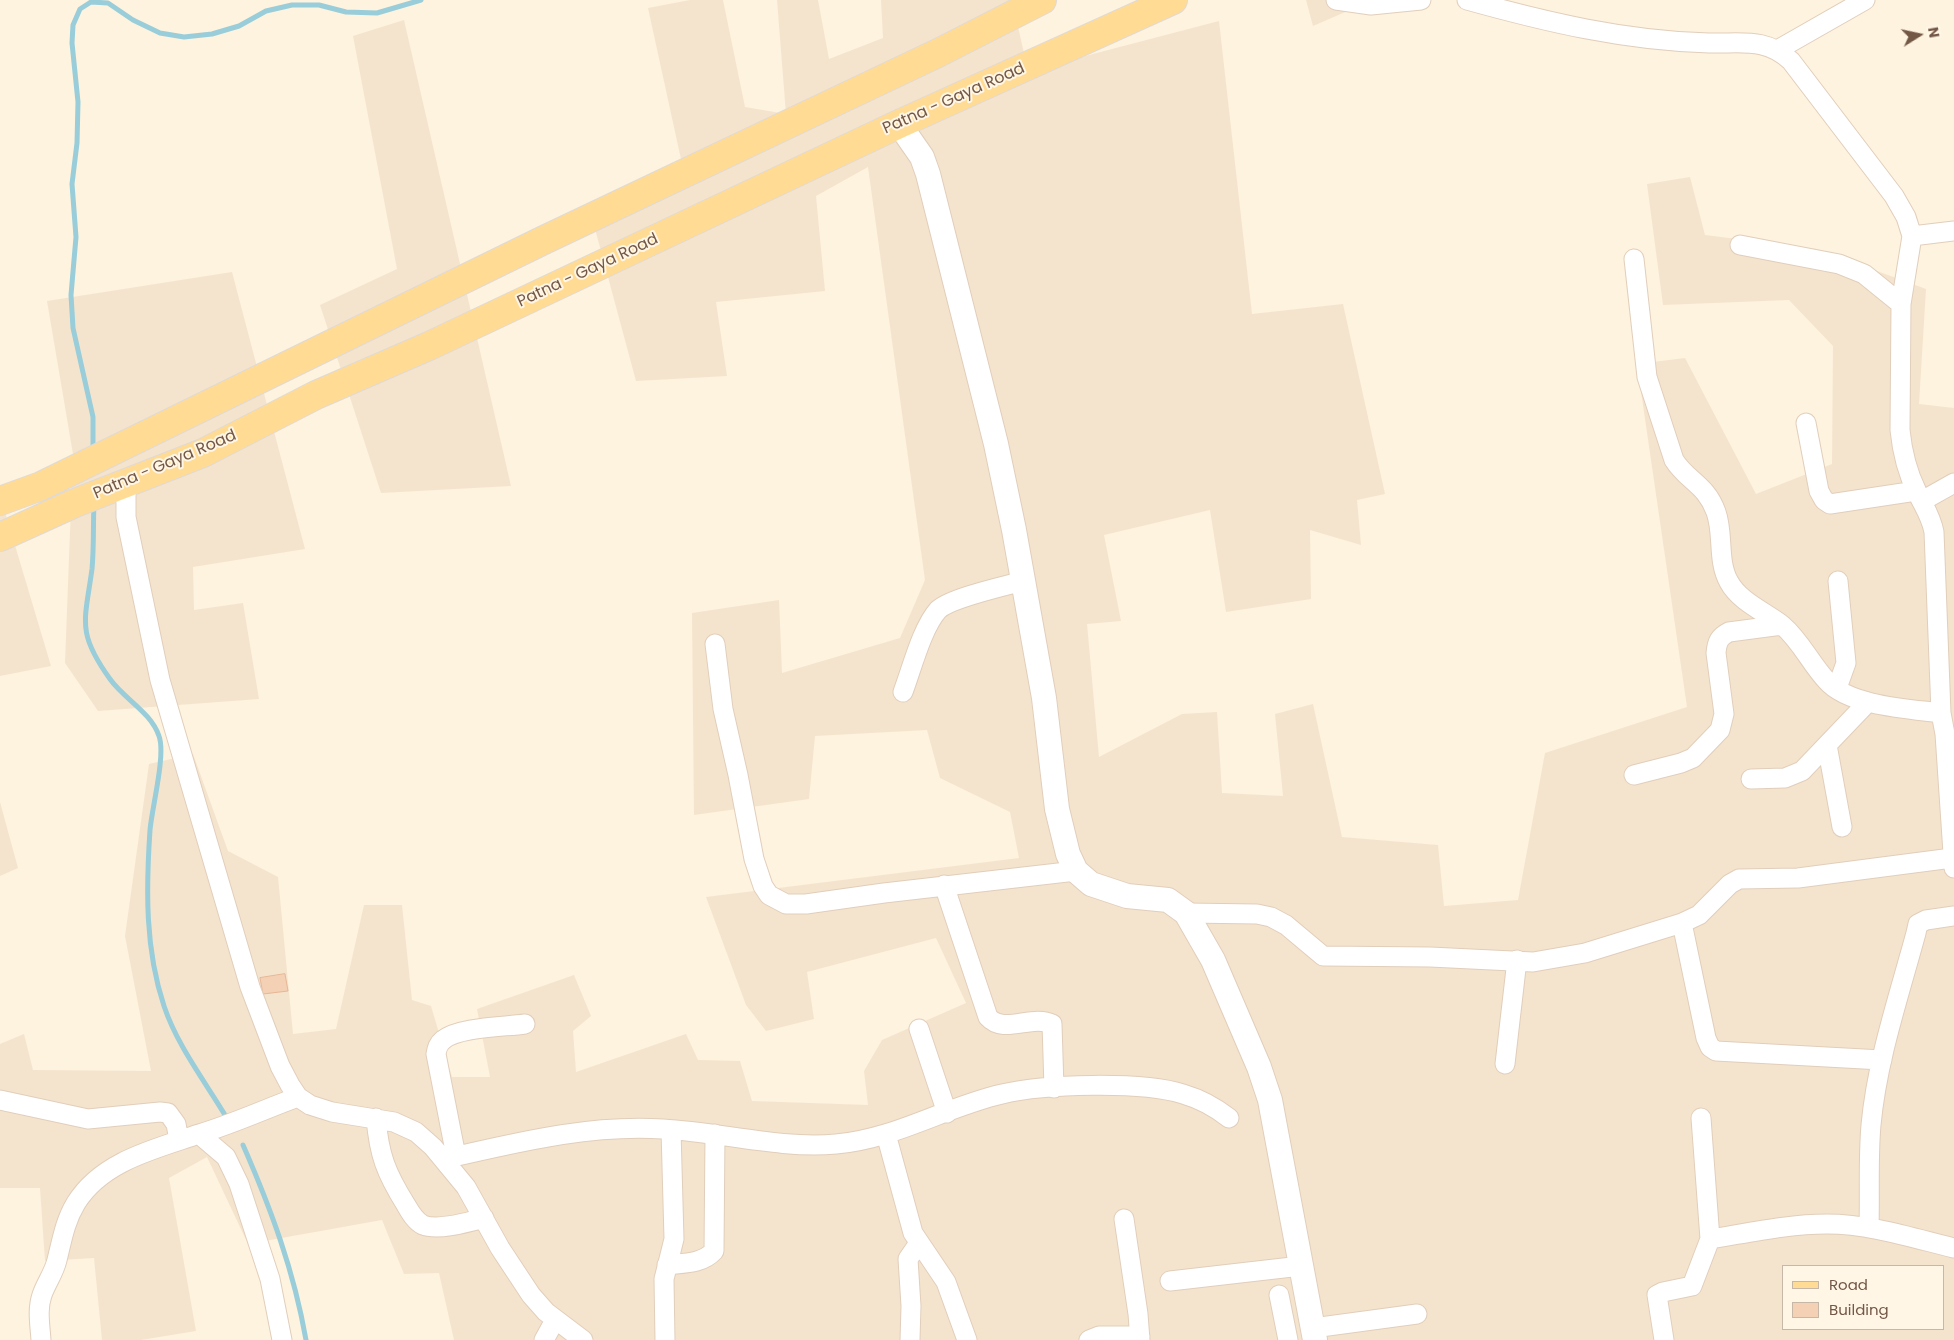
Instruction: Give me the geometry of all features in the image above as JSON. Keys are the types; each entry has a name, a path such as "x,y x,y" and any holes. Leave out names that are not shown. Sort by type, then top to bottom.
{"main road":[{"path":"0,501 41,486 544,240 938,53 1042,0"},
{"name":"Patna - Gaya Road","path":"0,537 75,503 203,453 316,395 429,346 899,124 1173,0"}],"street":[{"path":"1336,0 1371,5 1421,0"},
{"path":"1186,913 1257,914 1271,917 1286,925 1323,956 1517,960 1533,962 1585,953 1682,923 1699,915 1730,884 1739,879 1798,878 1953,863 1950,736 1942,713 1934,532 1932,521 1919,496 1902,443 1900,430 1901,304 1912,236 1906,217 1894,196 1791,61 1778,49 1764,44 1677,42 1606,33 1569,27 1467,0"},
{"path":"1778,49 1865,0"},
{"path":"899,124 922,157 928,174 996,444 1044,698 1057,809 1068,854 1076,871 1098,886 1127,896 1168,900 1186,913 1213,960 1263,1078 1270,1100 1314,1334 1417,1314"},
{"path":"1912,236 1954,231"},
{"path":"1740,245 1852,268 1876,283 1901,304"},
{"path":"1634,259 1648,376 1674,460 1679,468 1704,489 1712,501 1717,514 1724,572 1729,584 1736,592 1782,625 1806,651 1829,683 1837,688 1867,703 1942,713"},
{"path":"1806,423 1819,491 1824,500 1830,504 1919,496 1954,483"},
{"path":"126,484 126,517 154,655 196,808 215,864 250,986 280,1066 298,1097 310,1105 332,1112 394,1122 416,1132 450,1157 536,1139 597,1130 671,1130 817,1145 855,1142 886,1134 1001,1094 1054,1088 1141,1087 1165,1090 1197,1098 1229,1118"},
{"path":"902,692 927,629 940,608 956,600 1023,581"},
{"path":"1837,688 1846,663 1838,581"},
{"path":"1634,775 1693,758 1720,730 1724,714 1716,653 1717,643 1722,635 1729,632 1782,625"},
{"path":"715,644 723,709 754,859 763,886 769,895 786,904 806,904 1076,871"},
{"path":"1751,779 1785,778 1794,776 1802,771 1867,703"},
{"path":"1827,745 1842,827"},
{"path":"944,886 988,1017 992,1022 1002,1024 1040,1020 1052,1024 1054,1088"},
{"path":"1869,1228 1871,1126 1882,1060 1918,924 1926,920 1954,916"},
{"path":"1682,923 1706,1038 1710,1047 1716,1052 1882,1060"},
{"path":"1505,1064 1517,960"},
{"path":"525,1024 465,1032 443,1040 438,1046 436,1054 450,1157 517,1275 536,1301 555,1320 583,1340"},
{"path":"919,1030 947,1113"},
{"path":"42,1340 39,1316 42,1295 54,1270 65,1224 76,1202 93,1182 111,1169 179,1140 298,1097"},
{"path":"0,1100 88,1119 160,1112 168,1113 176,1124 179,1140"},
{"path":"376,1118 378,1140 386,1172 412,1216 428,1226 456,1225 484,1218"},
{"path":"1664,1340 1657,1295 1692,1286 1710,1239 1702,1118"},
{"path":"665,1340 664,1279 674,1239 671,1130"},
{"path":"199,1134 226,1157 239,1184 270,1279 282,1340"},
{"path":"667,1265 699,1260 708,1257 714,1251 715,1134"},
{"path":"886,1134 908,1217 919,1244 946,1282 966,1340"},
{"path":"1089,1340 1099,1336 1140,1338 1124,1219"},
{"path":"1710,1239 1804,1225 1827,1224 1869,1228 1954,1248"},
{"path":"910,1340 911,1306 908,1259 919,1244"},
{"path":"1170,1281 1301,1266"},
{"path":"1279,1295 1288,1340"},
{"path":"544,1340 555,1320"}],"shaded area":[{"path":"690,0 723,0 745,107 786,114 777,0 818,0 829,59 883,38 881,0 1012,0 1028,71 1219,21 1252,314 1343,304 1385,494 1357,500 1361,545 1310,530 1311,599 1226,612 1210,510 1104,535 1121,621 1087,624 1099,757 1182,714 1217,712 1222,793 1283,796 1275,714 1313,704 1342,837 1438,845 1444,906 1518,900 1545,753 1687,707 1637,364 1685,358 1756,494 1832,464 1833,346 1789,300 1663,305 1647,184 1690,177 1705,235 1817,249 1926,289 1919,404 1954,408 1954,1340 454,1340 439,1273 404,1274 382,1220 248,1244 207,1157 169,1178 196,1331 141,1340 102,1340 94,1258 45,1261 40,1188 0,1188 0,1044 24,1034 33,1070 151,1071 125,936 149,764 193,754 228,851 278,877 293,1034 336,1029 364,905 402,905 412,1000 431,1006 452,1077 490,1077 477,1009 574,975 591,1016 573,1031 576,1072 686,1034 698,1060 740,1061 752,1101 868,1105 864,1071 882,1040 966,1003 936,938 807,972 814,1019 766,1031 746,1005 706,897 1019,858 1010,812 940,778 927,730 815,736 809,799 694,815 692,613 779,600 782,673 900,638 925,580 868,167 816,196 825,291 716,302 727,376 636,381 591,214 684,173 648,8"},
{"path":"1306,0 1373,0 1313,26"},
{"path":"404,20 511,486 381,493 320,305 397,269 353,36"},
{"path":"232,272 305,549 193,567 194,610 243,603 259,699 98,711 65,663 73,454 47,301"},
{"path":"0,495 51,666 0,676"},
{"path":"0,802 18,868 0,876"}],"building":[{"path":"285,974 288,991 263,994 260,978"}],"waterway":[{"path":"93,451 93,417 73,328 71,295 76,237 72,184 77,143 78,102 72,43 73,25 80,9 91,2 108,3 133,20 160,33 184,37 212,34 239,26 266,11 292,5 319,5 346,12 377,13 421,0"},
{"path":"94,504 93,561 86,614 88,637 99,663 116,686 150,720 159,736 161,745 160,768 150,830 148,874 148,919 153,963 164,1006 176,1035 225,1115"},
{"path":"243,1145 263,1193 288,1265 306,1340"}]}
